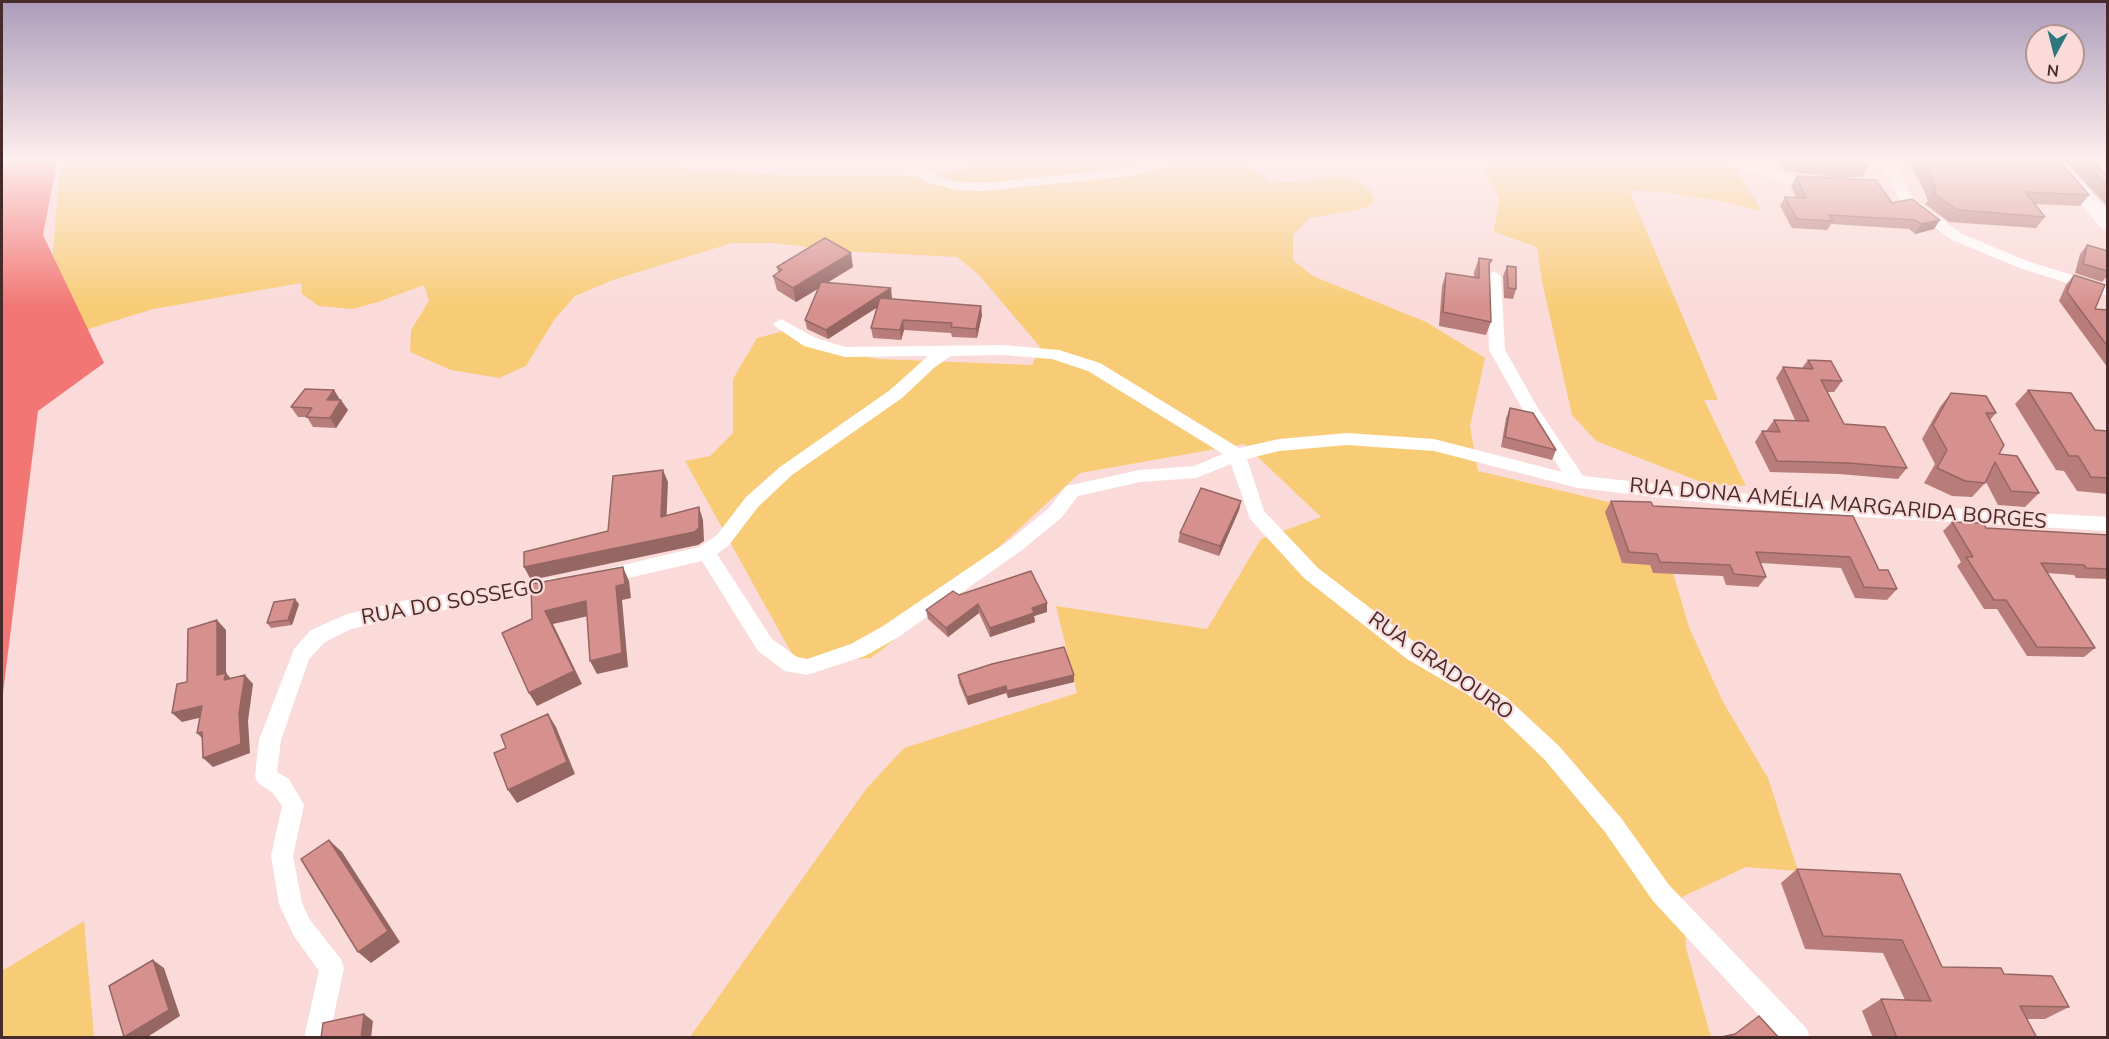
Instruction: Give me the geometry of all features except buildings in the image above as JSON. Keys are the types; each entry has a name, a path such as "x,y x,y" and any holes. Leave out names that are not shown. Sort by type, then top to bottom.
{"street":[{"path":"1920,209 1957,237 2025,264 2108,291"},
{"path":"2095,209 2108,224"},
{"path":"1494,276 1497,350 1517,388 1578,482"},
{"path":"781,324 810,342 845,352 1003,350 1053,354 1094,367 1237,455"},
{"path":"706,552 723,540 752,502 786,471 896,394 929,363 947,351"},
{"name":"RUA DONA AMÉLIA MARGARIDA BORGES","path":"706,552 765,645 792,665 807,667 858,650 890,632 1016,545 1055,513 1072,491 1140,476 1196,472 1237,455 1279,445 1347,439 1434,445 1578,482 1661,493 1794,506 2108,524"},
{"name":"RUA GRADOURO","path":"1237,455 1256,514 1311,573 1414,653 1499,703 1552,753 1613,825 1661,893 1797,1038"},
{"name":"RUA DO SOSSEGO","path":"316,1038 332,968 302,928 291,904 282,856 293,805 281,786 266,776 270,740 301,655 318,636 347,622 407,608 566,584 648,568 706,552"}],"shaded area":[{"path":"2,209 48,209 43,235 104,363 38,411 2,701"},
{"path":"56,209 1358,209 1309,218 1293,235 1293,260 1313,276 1426,322 1485,358 1470,426 1478,471 1638,509 1668,556 1689,627 1722,700 1768,778 1798,871 1746,867 1682,897 1686,948 1711,1037 690,1037 866,789 904,748 1077,693 1056,606 1207,629 1261,539 1321,517 1244,444 1080,473 917,622 871,658 797,663 685,461 710,456 733,433 733,379 757,338 788,330 824,349 878,359 1032,365 1040,347 979,275 957,257 841,251 773,243 732,243 613,280 575,296 554,320 526,366 499,378 451,370 410,352 411,330 429,301 424,285 352,309 319,306 302,294 301,283 153,309 63,337 51,277"},
{"path":"1497,209 1637,209 1718,400 1704,400 1746,486 1706,484 1596,441 1572,415 1542,281 1537,247 1494,232"},
{"path":"84,921 94,1037 2,1037 2,971"}]}
